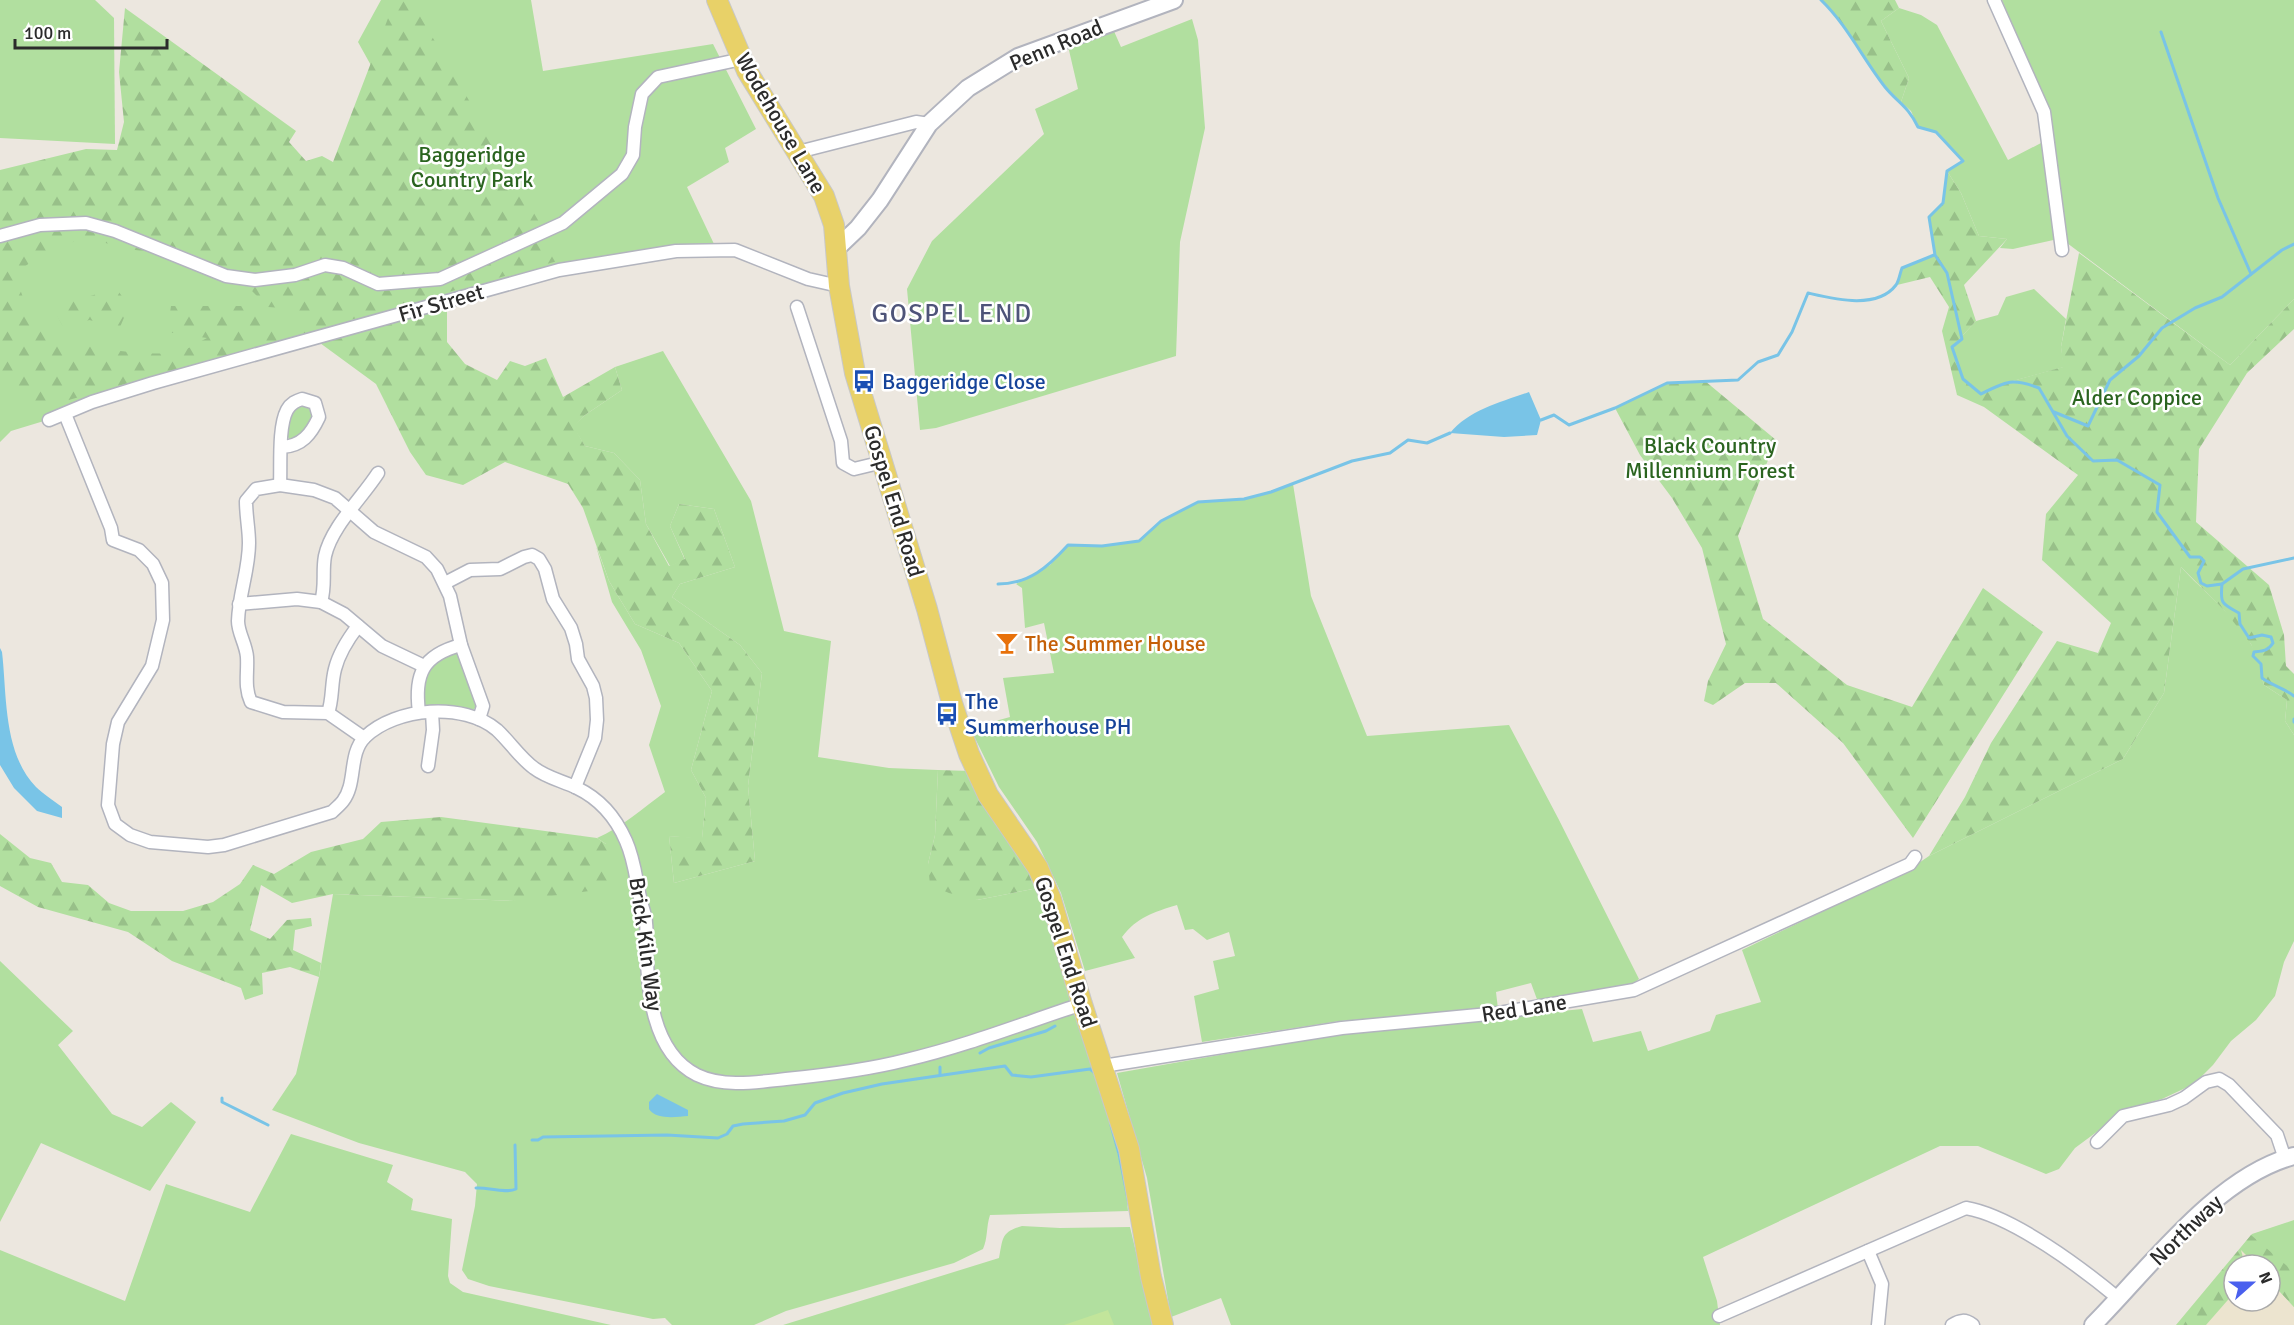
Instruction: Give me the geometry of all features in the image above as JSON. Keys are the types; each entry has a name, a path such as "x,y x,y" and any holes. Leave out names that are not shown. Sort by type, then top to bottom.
{"main road":[{"name":"Wodehouse Lane","path":"717,0 742,59 824,196 834,225 836,249"},
{"name":"Gospel End Road","path":"836,249 839,286 855,373 927,609 952,703 969,754 988,795 1038,868 1051,899 1129,1149 1151,1277 1163,1325"}],"street":[{"name":"Penn Road","path":"836,249 858,228 880,200 929,124 968,88 1018,57 1174,0"},
{"path":"1994,0 2044,112 2062,250"},
{"path":"0,236 40,225 86,223 115,231 226,276 255,280 295,275 325,266 343,268 378,284 440,279 563,223 622,174 633,155 635,127 642,94 657,77 742,59"},
{"path":"798,152 916,122 929,124"},
{"name":"Fir Street","path":"49,420 92,402 153,383 559,270 676,251 735,250 808,279 839,286"},
{"path":"797,308 841,441 843,463 854,469 883,462"},
{"path":"65,414 111,528 113,540 140,550 153,564 162,583 164,620 152,666 118,722 113,744 108,805 115,824 130,835 150,842 208,847 224,845 315,819 332,812 345,800 352,778 356,752 364,738 328,713 283,712 251,702 246,691 247,658 238,625 239,604 241,586 248,564 246,501 256,489 280,485 314,490 335,498 374,532 426,557 437,569 450,597 462,645 483,706 479,719"},
{"path":"280,485 282,447"},
{"path":"321,602 325,586 326,555 331,541 350,510 378,473"},
{"path":"445,583 470,570 500,569 532,555 539,559 545,569 556,605 571,628 578,659 593,686 596,698 595,738 575,787"},
{"path":"239,604 297,599 321,602 344,614 382,646 424,666"},
{"path":"328,713 332,700 334,670 346,642 358,626"},
{"path":"419,712 418,681 424,666 432,657 462,645"},
{"name":"Brick Kiln Way","path":"364,738 381,727 419,712 456,711 479,719 496,729 533,768 555,781 575,787 606,809 617,822 634,864 646,923 651,1003 659,1033 674,1057 697,1074 725,1083 735,1083 864,1069 943,1050 1082,1004"},
{"path":"428,766 433,730 432,712"},
{"name":"Red Lane","path":"1103,1066 1342,1028 1499,1013 1634,990 1910,864 1915,857"},
{"path":"2097,1142 2123,1116 2169,1106 2206,1082 2219,1079 2229,1085 2277,1135 2290,1157"},
{"name":"Northway","path":"2092,1325 2119,1299 2160,1252 2221,1195 2239,1181 2290,1157"},
{"path":"1719,1316 1966,1208 2015,1227 2075,1264 2119,1299"},
{"path":"1868,1251 1882,1284 1878,1325"},
{"path":"1952,1325 1959,1320 1968,1321 1973,1325"}],"shaded area":[{"path":"2222,1271 2222,1313 2282,1313 2282,1294 2294,1307 2294,1325 2176,1325"}],"green space":[{"path":"0,0 95,0 114,18 115,144 0,138"},
{"name":"Baggeridge Country Park","path":"381,0 531,0 543,71 713,44 756,129 725,148 729,162 687,187 714,244 557,265 11,431 0,442 0,182 338,210 373,69 358,42"},
{"path":"395,0 411,0 561,260 37,409 0,386 0,170 86,149 117,150 124,122 119,72 125,8 296,131 289,142 306,161 322,156 333,162","holes":["84,238 234,273 268,307 296,309 311,325 265,328 251,306 171,306 167,332 207,338 176,352 147,353 115,350 53,341 44,321 28,312 20,289 24,267 44,253"]},
{"path":"1821,0 1895,0 1899,8 1881,21 1909,78 1901,102 1879,78 1842,25"},
{"path":"2002,0 2294,0 2294,299 2230,365 2067,243 2049,115"},
{"path":"1899,8 1921,15 1937,25 2008,160 2041,143 2058,239 2013,249 2000,248 2007,239 1979,236 1961,193 1947,171 1963,161 1936,132 1918,127 1911,111 1901,102 1909,78 1881,21"},
{"path":"1192,19 1198,40 1205,128 1180,242 1176,356 936,428 920,430 907,289 932,241 1044,134 1035,109 1078,89 1068,46 1113,29 1121,47"},
{"name":"Alder Coppice","path":"1947,171 1961,193 1979,236 2007,239 1964,285 1976,321 1952,347 1963,379 1981,394 1998,385 2063,367 2061,347 2079,253 2230,365 2294,299 2294,329 2247,373 2199,449 2196,522 2269,585 2284,635 2286,666 2294,674 2294,735 2285,721 2287,700 2264,685 2251,644 2224,610 2181,567 2164,693 2123,759 1929,856 1965,797 1991,743 2057,641 2098,653 2111,623 2042,560 2046,514 2078,475 1984,407 1957,395 1942,331 1949,307 1930,277 1897,285 1902,268 1935,255 1929,217 1943,203"},
{"path":"116,288 129,306 120,327 89,320 66,332 53,308 66,297 87,297"},
{"path":"2034,289 2066,319 2061,347 2064,367 1998,385 1981,394 1963,379 1952,347 1976,321 1998,315 2006,297"},
{"path":"440,306 447,307 447,342 465,364 497,380 510,361 525,366 546,358 563,397 615,367 622,390 585,415 574,427 585,446 614,453 640,480 646,524 669,566 685,559 670,526 679,504 714,509 735,567 680,584 672,597 740,645 762,673 748,786 755,861 674,883 669,836 702,838 706,798 691,770 712,691 679,643 635,624 609,581 583,508 568,484 505,462 463,485 426,475 410,452 376,384 320,343"},
{"path":"663,351 751,501 784,631 831,641 818,757 889,768 938,770 935,835 928,864 977,900 1038,888 1101,1092 1121,1166 1127,1199 1128,1211 990,1215 983,1249 954,1263 786,1311 754,1325 672,1325 665,1318 653,1319 489,1286 468,1279 462,1270 475,1206 477,1184 465,1172 359,1143 272,1110 296,1074 319,977 333,894 514,901 606,844 597,838 623,823 665,792 649,745 661,706 641,650 612,602 596,546 609,581 635,624 679,643 712,691 691,770 706,798 702,839 669,836 674,883 755,861 748,786 762,673 740,645 672,597 680,584 735,567 714,509 679,504 670,526 685,560 670,566 646,524 640,480 614,453 585,446 573,427 585,415 622,390 615,367"},
{"name":"Black Country Millennium Forest","path":"1705,381 1776,440 1738,536 1763,619 1847,685 1912,707 1983,588 2043,632 1913,838 1843,743 1776,683 1745,683 1713,705 1704,701 1708,681 1726,644 1702,548 1672,498 1640,455 1615,408 1667,383"},
{"path":"304,405 310,407 314,418 298,440 291,442 286,434 288,421 295,408"},
{"path":"1293,484 1311,596 1367,736 1509,725 1639,979 1630,986 1538,1002 1531,983 1496,992 1498,1009 1340,1021 1202,1042 1194,996 1219,989 1213,961 1235,956 1229,932 1207,940 1193,929 1185,930 1177,905 1140,920 1122,937 1135,958 1085,971 1061,893 1037,842 999,787 970,728 1010,717 1003,678 1054,673 1044,623 1025,628 1022,588 1016,584 1050,565 1068,545 1102,546 1139,541 1161,521 1198,502 1244,499"},
{"path":"2181,567 2229,615 2246,636 2256,655 2264,685 2287,700 2285,721 2294,735 2294,941 2284,962 2275,996 2256,1020 2231,1041 2213,1065 2194,1084 2162,1099 2129,1108 2075,1148 2059,1169 2046,1174 1978,1146 1940,1146 1703,1257 1717,1301 1720,1325 1231,1325 1221,1298 1171,1317 1147,1178 1117,1073 1345,1033 1582,1009 1593,1042 1641,1031 1648,1051 1710,1031 1716,1015 1761,1002 1742,950 1907,871 1929,856 2123,759 2164,693"},
{"path":"453,653 462,659 477,702 472,711 424,705 423,687 428,673 438,662"},
{"path":"938,770 971,771 1038,888 977,900 949,893 930,885 928,864 935,835"},
{"path":"441,817 597,838 606,844 614,875 612,888 514,901 333,894 292,903 261,885 250,930 270,939 287,920 311,918 312,926 295,930 293,950 321,963 319,977 290,967 262,973 263,994 245,1000 241,988 172,961 128,932 38,907 0,886 0,834 30,858 51,863 62,882 88,885 109,903 131,911 183,911 213,902 240,884 253,865 274,874 311,852 363,839 381,822"},
{"path":"0,961 73,1031 58,1045 112,1114 142,1127 171,1102 196,1122 150,1191 41,1143 0,1222"},
{"path":"291,1134 393,1165 387,1182 413,1199 411,1210 452,1219 448,1276 450,1283 463,1292 611,1325 0,1325 0,1250 125,1301 166,1184 250,1212"},
{"path":"2294,1220 2294,1307 2282,1294 2282,1253 2245,1253 2241,1248 2252,1234"},
{"path":"1022,1226 1130,1227 1156,1325 783,1325 999,1258 1004,1237 1010,1231"},
{"path":"2251,1235 2272,1253 2244,1253 2241,1250 2242,1253 2236,1253"},
{"path":"2282,1262 2294,1272 2294,1307 2282,1294"},
{"path":"2222,1270 2222,1307 2206,1325 2176,1325"},
{"path":"1108,1310 1114,1325 1064,1325"}],"water":[{"path":"1529,392 1541,420 1537,435 1504,437 1450,433 1466,418 1497,403"},
{"path":"0,648 8,723 17,758 36,787 62,807 62,818 37,811 14,788 0,765"},
{"path":"657,1094 688,1110 688,1116 656,1115 649,1109 649,1102"}],"waterway":[{"path":"1821,0 1839,20 1885,87 1907,109 1918,127 1936,132 1963,161 1947,171 1943,203 1929,217 1935,255 1947,273 1962,339 1952,347 1963,379 1981,394 2010,382 2039,388 2067,436 2093,461 2117,460 2160,485 2157,512 2190,557 2200,557 2204,561 2198,573 2201,583 2207,586 2222,584 2223,603 2239,613 2240,624 2249,638 2262,635 2271,637 2273,643 2271,646 2254,652 2253,656 2261,664 2262,678 2294,696"},
{"path":"2161,32 2218,198 2251,274"},
{"path":"2054,412 2088,426 2110,380 2139,356 2162,328 2195,308 2222,297 2282,250 2294,244"},
{"path":"1541,420 1554,415 1569,425 1615,408 1667,383 1738,380 1758,362 1778,355 1792,332 1808,293 1855,301 1878,298 1888,293 1896,285 1902,268 1934,255"},
{"path":"998,584 1019,581 1037,573 1068,545 1102,546 1139,541 1161,521 1198,502 1244,499 1271,492 1352,461 1390,453 1408,440 1427,443 1450,433"},
{"path":"2222,584 2243,569 2294,558"},
{"path":"980,1053 1055,1026"},
{"path":"532,1140 543,1137 667,1135 718,1138 727,1134 733,1126 784,1121 805,1115 815,1103 843,1093 882,1084 1005,1066 1012,1075 1031,1077 1090,1069 1095,1073"},
{"path":"940,1067 940,1075"},
{"path":"222,1098 222,1102 268,1125"},
{"path":"1111,1125 1131,1214"},
{"path":"476,1188 507,1191 516,1189 515,1145"}],"place":[{"name":"Baggeridge Close","path":"864,381"},
{"name":"The Summer House","path":"1007,643"},
{"name":"The Summerhouse PH","path":"947,714"}],"district":[{"name":"GOSPEL END","path":"952,314"}]}
